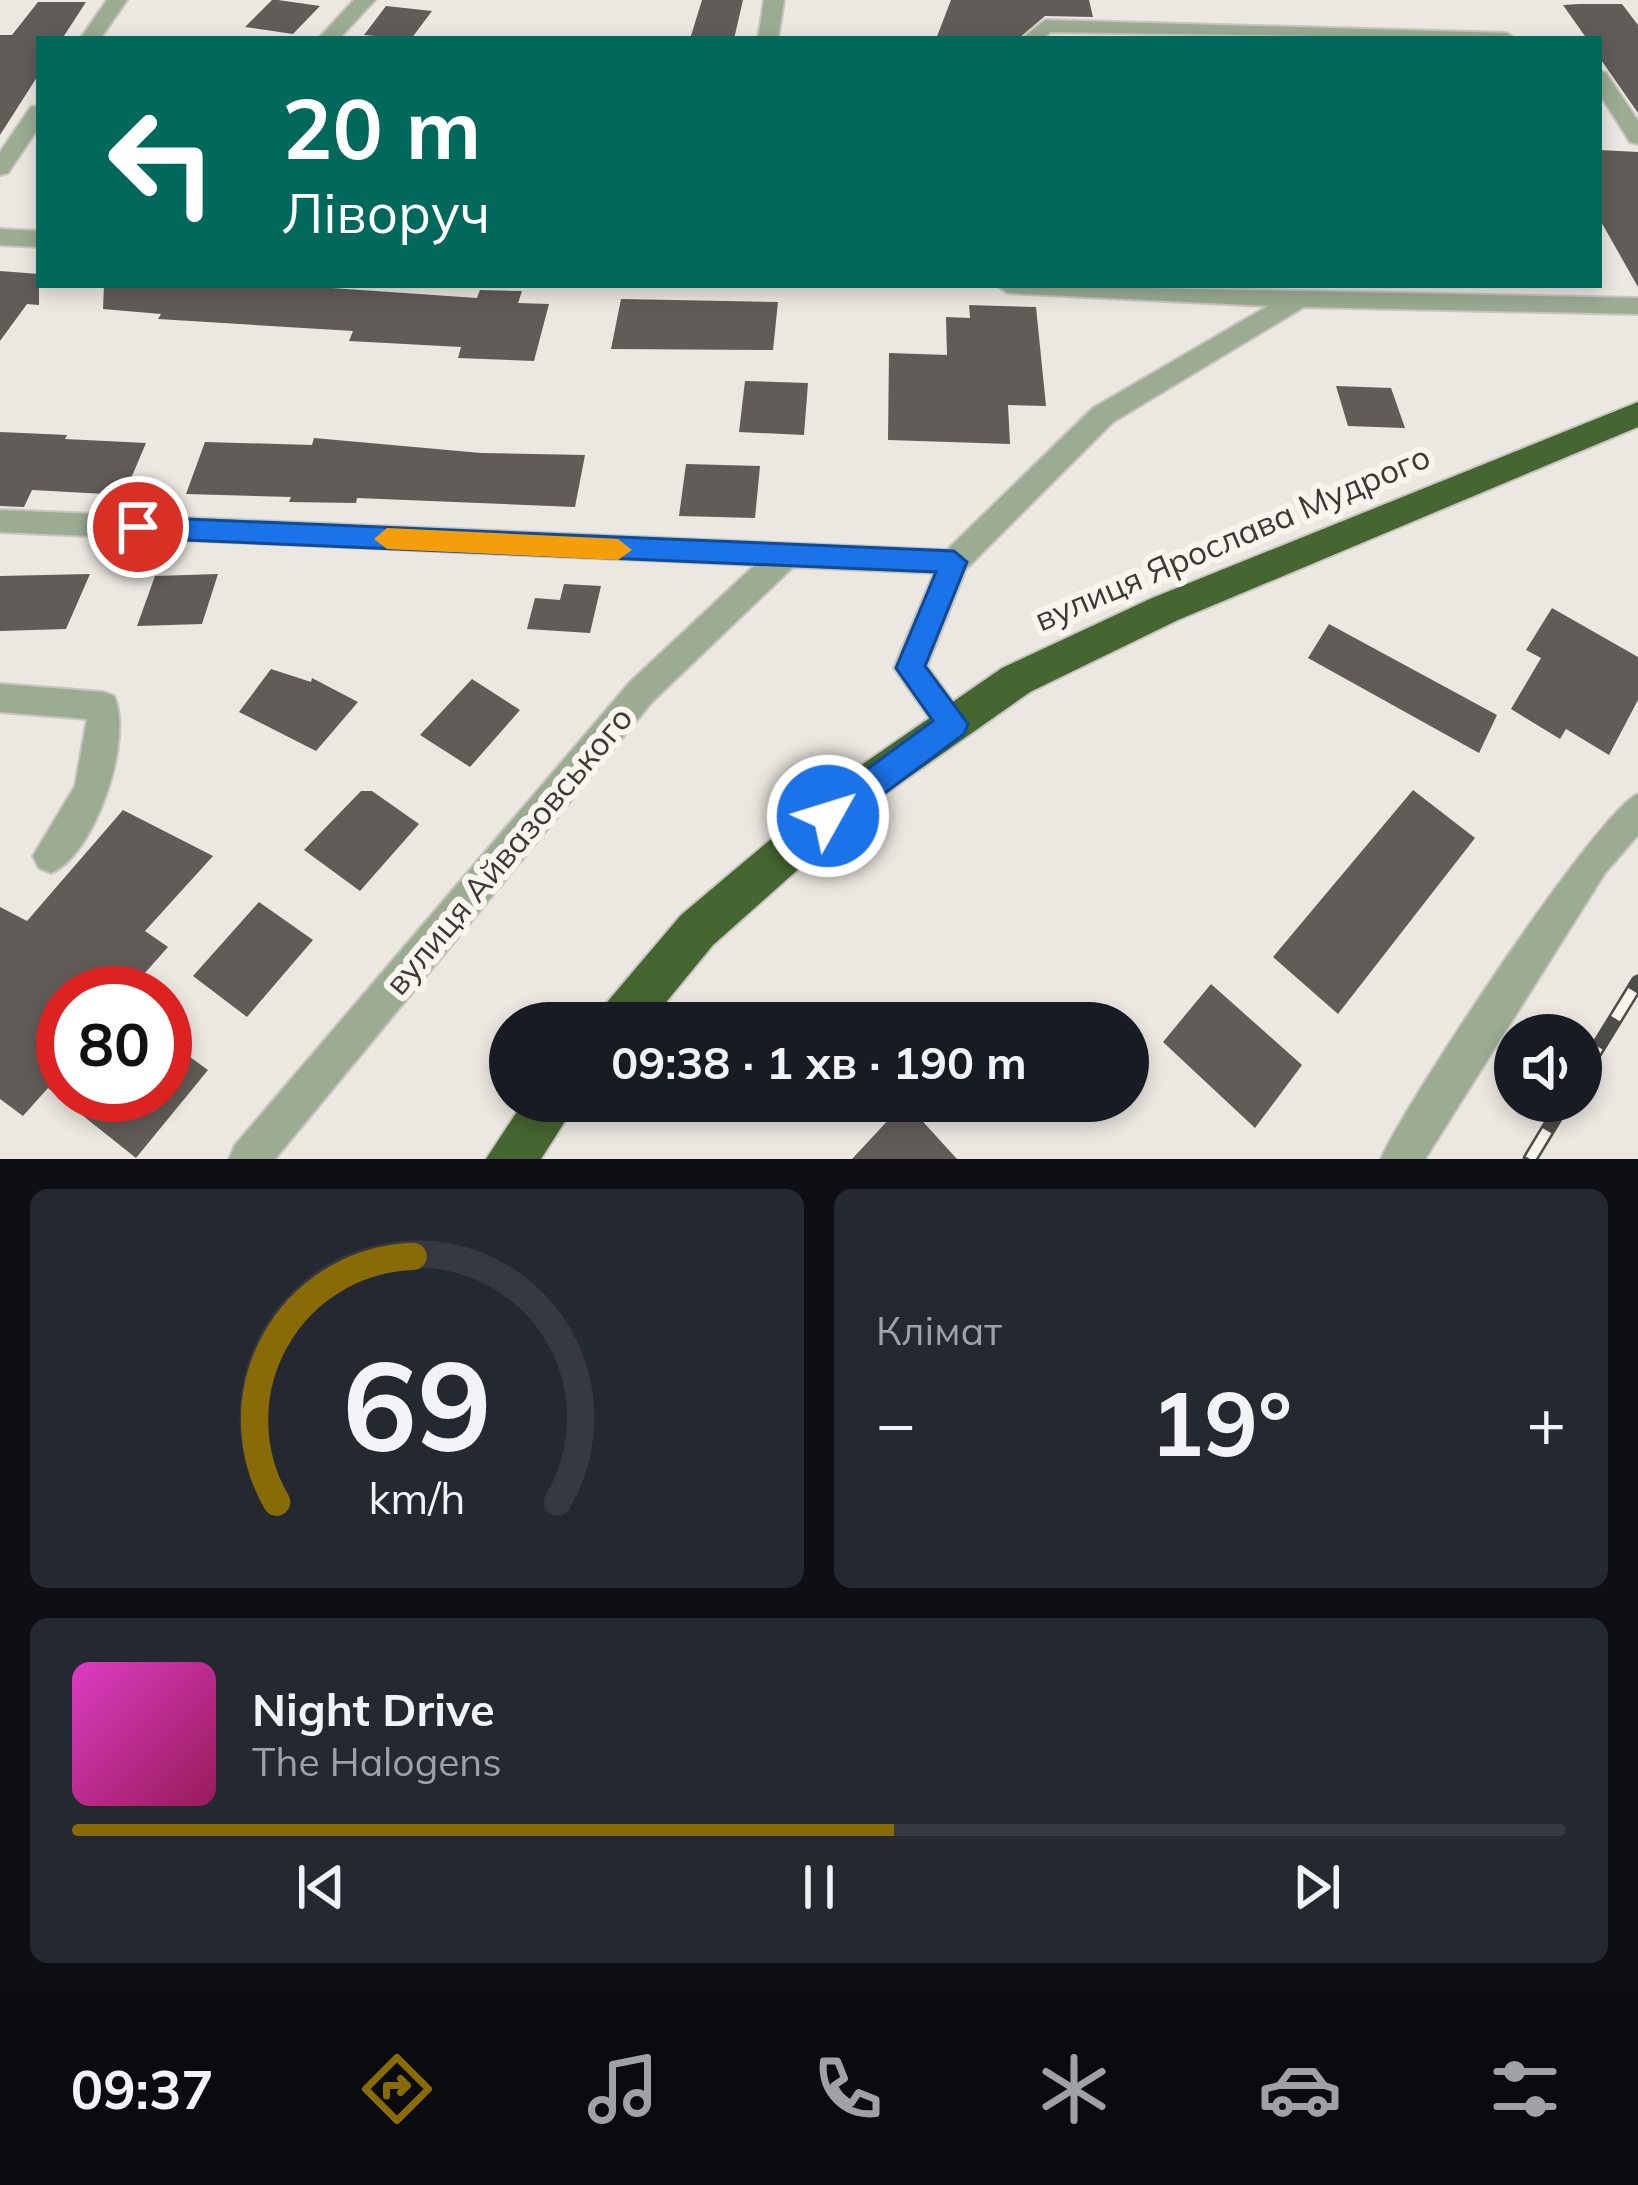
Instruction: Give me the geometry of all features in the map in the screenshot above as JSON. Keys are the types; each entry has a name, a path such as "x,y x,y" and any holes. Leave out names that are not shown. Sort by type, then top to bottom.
{"highway":[{"name":"вулиця Ярослава Мудрого","path":"637,1002 697,930 861,788 1016,680 1165,609 1638,414"},
{"path":"511,1159 538,1122"}],"street":[{"path":"92,36 117,0"},
{"path":"331,36 365,0"},
{"path":"768,36 774,0"},
{"path":"1094,26 1103,0"},
{"path":"1035,36 1046,26 1094,26 1306,36"},
{"path":"1602,82 1638,137"},
{"path":"0,168 36,116"},
{"path":"0,237 36,239"},
{"path":"1101,288 1299,299 1406,293 1638,306"},
{"path":"953,724 910,668 954,562 1103,415 1299,299"},
{"path":"0,521 954,562"},
{"name":"вулиця Айвазовського","path":"249,1159 641,692 784,557"},
{"path":"0,698 58,698 103,706 106,745 89,795 51,856"},
{"path":"1401,1159 1593,861 1638,810"}],"building":[{"path":"272,0 320,6 293,34 245,27"},
{"path":"702,0 743,0 735,36 691,36"},
{"path":"951,0 1089,0 1093,17 1045,16 1022,36 937,36"},
{"path":"38,2 86,2 64,36 36,36 36,79 0,135 0,35 12,35"},
{"path":"1622,4 1638,25 1638,113 1602,61 1602,36 1585,36 1563,5"},
{"path":"386,6 432,11 413,36 364,35"},
{"path":"1602,150 1638,152 1638,287 1602,223"},
{"path":"0,271 36,274 39,305 27,304 0,341"},
{"path":"104,288 332,288 477,298 480,290 522,291 518,303 549,304 534,361 458,358 461,347 349,341 353,331 158,319 161,314 103,309"},
{"path":"621,299 778,302 773,350 611,349"},
{"path":"969,305 1036,307 1046,406 1008,405 1010,444 888,440 889,353 947,355 946,317 970,318"},
{"path":"745,381 808,383 804,435 739,432"},
{"path":"1336,386 1391,388 1405,428 1348,426"},
{"path":"0,432 146,443 124,495 32,490 24,507 0,506"},
{"path":"314,438 481,453 585,455 575,507 357,498 356,503 289,502 291,497 186,494 205,442 312,445"},
{"path":"686,464 760,466 755,518 679,516"},
{"path":"90,574 66,629 0,631 0,576"},
{"path":"218,574 202,624 137,626 155,576"},
{"path":"564,584 601,586 590,633 527,629 535,598 560,600"},
{"path":"1552,608 1638,657 1638,700 1609,755 1566,729 1560,739 1511,709 1541,658 1526,650"},
{"path":"1329,624 1497,715 1479,753 1308,658"},
{"path":"271,669 311,682 312,678 358,702 316,751 239,712"},
{"path":"472,679 520,710 470,767 420,735"},
{"path":"1413,790 1475,838 1338,1014 1273,957"},
{"path":"361,791 372,791 419,824 360,891 304,850"},
{"path":"123,810 213,856 145,931 168,947 151,966 36,966 36,1101 23,1116 0,1099 0,907 27,921"},
{"path":"259,902 313,940 247,1017 193,976"},
{"path":"1211,984 1302,1065 1255,1128 1163,1042"},
{"path":"192,1058 208,1070 192,1090"},
{"path":"91,1122 165,1122 136,1158"},
{"path":"886,1122 923,1122 957,1159 852,1159"}],"railway":[{"path":"1602,1041 1638,982"},
{"path":"1530,1159 1552,1122"}],"slow traffic":[{"path":"387,539 618,550"}],"route":[{"path":"138,527 954,562 910,668 953,724 828,816"}]}
